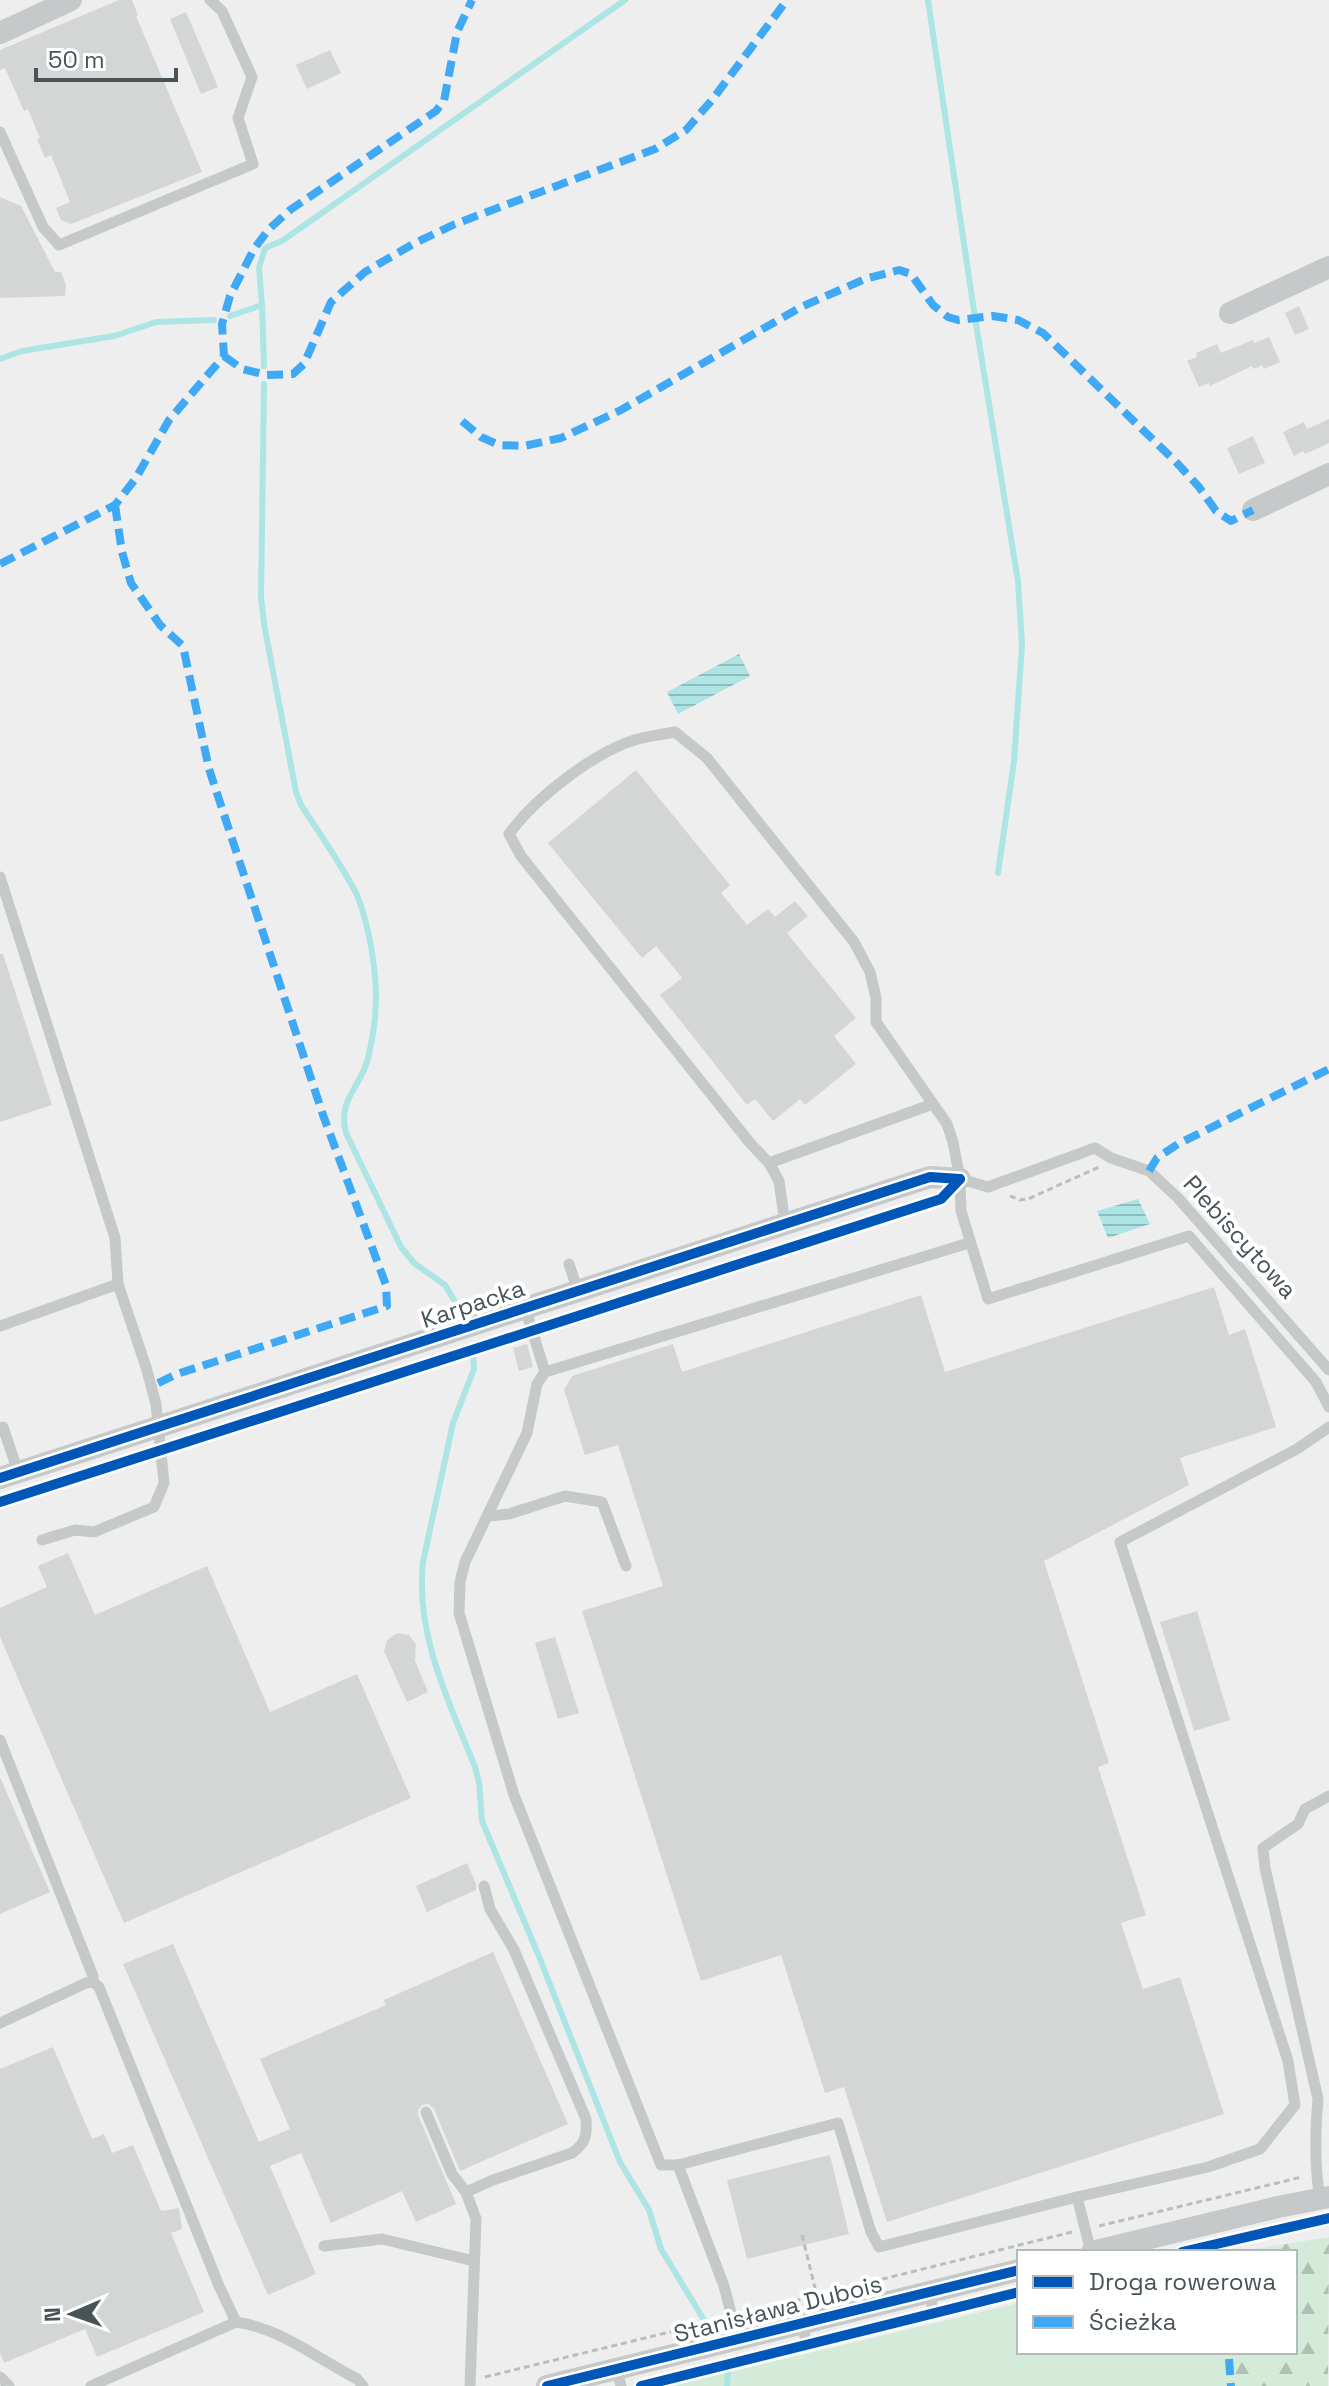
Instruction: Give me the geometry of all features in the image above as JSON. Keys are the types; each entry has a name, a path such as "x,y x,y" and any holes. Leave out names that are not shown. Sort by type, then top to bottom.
{"street":[{"path":"0,33 71,0"},
{"path":"1230,313 1329,267"},
{"path":"1253,510 1329,474"},
{"name":"Karpacka","path":"9,1475 930,1177 960,1179"},
{"path":"1100,2250 1325,2198"},
{"name":"Stanisława Dubois","path":"547,2386 619,2377 738,2340 804,2334 931,2303 1017,2271"}],"lane":[{"path":"0,132 43,227 59,245 253,164 238,118 252,77 222,11 210,0"},
{"path":"785,1224 779,1181 769,1163 521,856 509,834 523,815 586,764 636,740 675,732 707,758 854,942 870,972 876,998 876,1022 947,1124 960,1179 961,1211 988,1299 1189,1236 1316,1382 1329,1407"},
{"path":"0,877 115,1238 118,1284 152,1386 164,1483 154,1507 94,1532 75,1530 42,1540"},
{"path":"769,1163 933,1104"},
{"name":"Karpacka","path":"960,1179 988,1187 1095,1148 1111,1158 1149,1171"},
{"name":"Plebiscytowa","path":"1149,1171 1178,1198 1329,1370"},
{"path":"969,1243 545,1372 537,1384 527,1433 465,1562 460,1582 459,1613 514,1795 661,2165 678,2165 838,2123 871,2232 879,2247 1208,2167 1260,2149 1295,2105 1288,2061 1120,1542 1297,1449 1329,1427"},
{"path":"569,1264 578,1291"},
{"path":"0,1326 118,1284"},
{"path":"525,1308 545,1372"},
{"path":"3,1427 9,1475"},
{"path":"488,1516 509,1514 565,1496 602,1502 626,1566"},
{"path":"0,1740 93,1982"},
{"path":"1325,2198 1316,2174 1318,2099 1263,1848 1298,1824 1305,1809 1329,1796"},
{"path":"466,2192 572,2153 582,2146 587,2134 586,2119 514,1950 490,1909 484,1886"},
{"path":"0,2023 86,1983 93,1982 99,1987 236,2322"},
{"path":"426,2112 452,2174 466,2192 476,2219 469,2384"},
{"path":"678,2165 724,2286 738,2340"},
{"path":"1077,2197 1090,2250"},
{"path":"324,2246 382,2239 474,2261"},
{"path":"91,2386 236,2322 286,2338 357,2379 363,2386"},
{"path":"0,2377 9,2386"}],"path":[{"path":"1020,1200 1100,1166 1111,1158"},
{"path":"469,2384 1316,2174"},
{"path":"802,2235 817,2296"}],"green space":[{"path":"1329,2237 1328,2386 1227,2386 1225,2354 1297,2354 1297,2250 1248,2250"},
{"path":"1017,2303 1017,2354 1225,2354 1227,2386 671,2386"}],"water":[{"path":"739,654 750,676 678,714 667,692"},
{"path":"1138,1199 1150,1224 1108,1238 1097,1211"}],"building":[{"path":"119,0 132,0 202,172 71,224 61,220 56,208 70,202 51,155 45,158 28,109 24,111 5,68 0,70 0,50"},
{"path":"186,12 218,87 201,94 170,19"},
{"path":"330,50 341,73 307,89 296,65"},
{"path":"0,197 21,206 55,272 61,272 66,285 65,296 0,298"},
{"path":"1299,306 1309,329 1295,335 1285,313"},
{"path":"1269,337 1280,362 1264,369 1262,365 1253,369 1252,366 1210,386 1209,383 1199,387 1187,361 1197,357 1196,353 1217,344 1221,353"},
{"path":"1329,419 1329,443 1294,456 1283,432 1304,422 1307,429"},
{"path":"1253,436 1265,463 1239,474 1227,448"},
{"path":"636,770 730,885 721,893 747,925 768,909 775,917 795,901 808,916 787,933 856,1018 834,1036 856,1064 805,1105 800,1099 773,1121 755,1099 747,1105 660,995 682,978 656,946 642,958 548,843"},
{"path":"0,954 3,954 52,1105 0,1122"},
{"path":"1214,1287 1229,1335 1245,1329 1276,1427 1180,1458 1189,1485 1044,1561 1109,1763 1098,1767 1146,1915 1121,1923 1143,1989 1180,1977 1224,2114 887,2222 844,2087 825,2093 781,1955 701,1981 582,1611 663,1586 618,1445 585,1455 564,1390 572,1376 673,1344 682,1372 921,1295 945,1372"},
{"path":"527,1344 533,1367 519,1371 513,1348"},
{"path":"68,1553 95,1615 207,1566 270,1712 357,1674 411,1798 124,1923 0,1637 0,1608 47,1587 38,1566"},
{"path":"1197,1611 1230,1720 1194,1731 1160,1622"},
{"path":"397,1633 409,1635 416,1644 415,1661 428,1692 407,1702 384,1651 387,1640"},
{"path":"555,1637 579,1713 558,1719 535,1643"},
{"path":"0,1777 50,1892 0,1914"},
{"path":"467,1863 476,1890 427,1912 416,1886"},
{"path":"173,1944 259,2142 290,2129 260,2059 386,2005 384,2000 493,1952 568,2124 460,2171 434,2109 428,2104 422,2105 418,2115 456,2204 416,2222 402,2191 331,2223 301,2153 270,2166 316,2274 268,2295 123,1964"},
{"path":"53,2047 92,2139 104,2134 112,2153 133,2145 161,2211 179,2208 182,2229 171,2233 204,2312 97,2357 85,2329 4,2363 0,2353 0,2069"},
{"path":"830,2155 849,2234 747,2259 727,2180"}],"waterway":[{"path":"230,316 262,305 259,268 265,248 282,241 625,0"},
{"path":"928,0 1018,581 1022,645 1014,761 998,873"},
{"path":"262,305 264,366"},
{"path":"0,359 22,351 114,336 156,322 214,320"},
{"path":"264,384 261,597 264,624 296,792 357,894 374,968 376,1011 372,1042 365,1068 347,1102 346,1133 401,1247 414,1263 445,1285 454,1300"},
{"path":"473,1354 474,1369 453,1423 423,1562 422,1589 429,1641 445,1693 475,1767 482,1821 620,2162 649,2210 661,2249 704,2320"},
{"path":"727,2386 728,2370"}],"marked path":[{"path":"0,564 115,505 136,478 169,420 224,356 222,324 230,296 254,249 269,229 290,210 436,111 444,101 457,32 472,0"},
{"path":"224,356 242,369 267,375 293,374 304,364 331,302 365,272 455,224 655,149 686,130 787,0"},
{"path":"462,421 481,437 499,445 524,446 561,438 621,410 801,307 865,279 899,270 911,274 933,305 948,317 958,320 993,316 1018,320 1043,333 1176,462 1216,511 1231,521 1253,510"},
{"path":"115,505 122,552 131,583 160,625 183,646 209,769 323,1115 386,1285 387,1306 177,1374 152,1386"},
{"path":"1149,1171 1157,1158 1178,1144 1329,1069"},
{"path":"1229,2359 1231,2386"}],"cycle path":[{"path":"0,1478 930,1177 960,1179"},
{"path":"0,1502 941,1199 960,1179"},
{"path":"1191,2250 1329,2218"},
{"path":"547,2386 1017,2270"},
{"path":"641,2386 1017,2292"}]}
